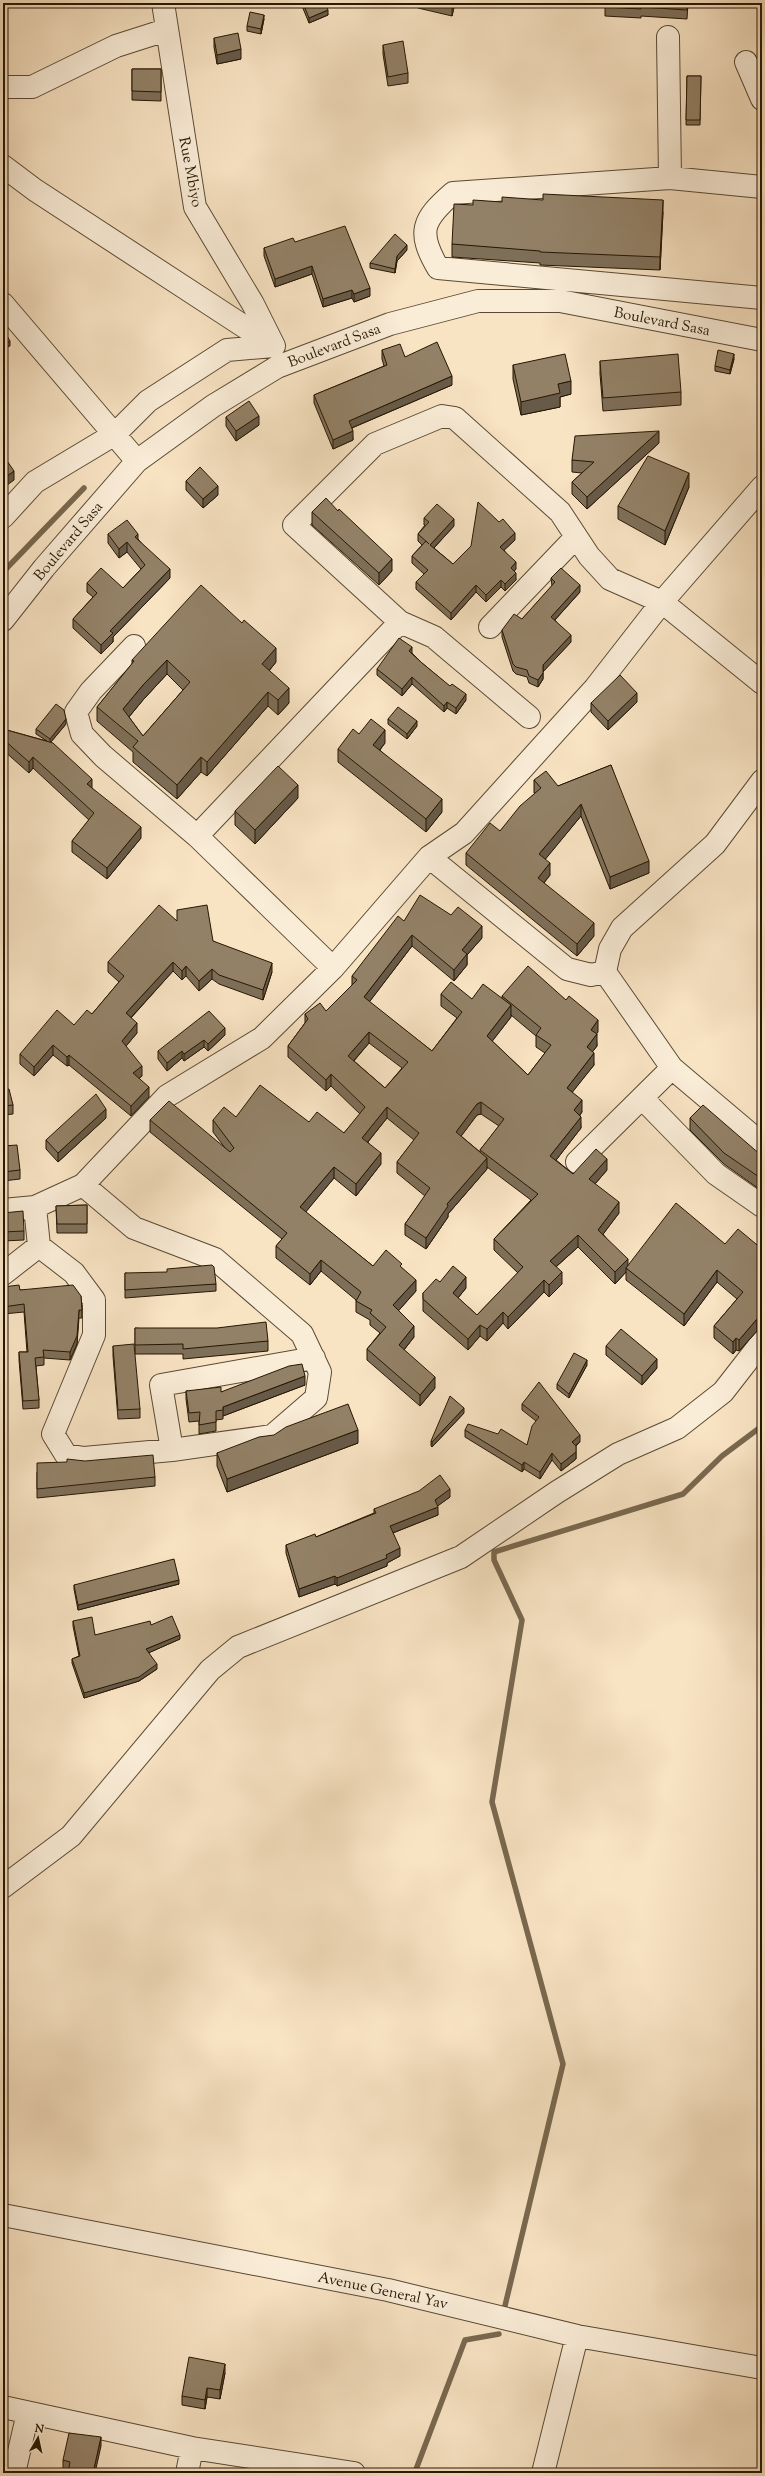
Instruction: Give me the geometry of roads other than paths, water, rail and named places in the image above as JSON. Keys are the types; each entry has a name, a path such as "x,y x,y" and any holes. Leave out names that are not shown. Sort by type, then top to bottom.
{"street":[{"name":"Rue Mbiyo","path":"163,3 166,30 195,207 253,304 276,357"},
{"path":"3,87 32,87 116,46 166,30"},
{"path":"668,37 670,178"},
{"path":"746,62 762,99"},
{"path":"3,166 276,357"},
{"path":"762,187 670,178 453,193 435,209 426,225 426,247 438,268 762,298"},
{"name":"Boulevard Sasa","path":"3,620 44,568 137,460 213,406 276,357 390,324 478,301 560,301 762,340"},
{"path":"3,304 137,460"},
{"path":"3,517 35,482 115,434 148,401 227,350 276,357"},
{"path":"529,717 434,636 400,622 294,525 375,444 442,416 455,418 560,512 589,556 610,579 662,602 762,683"},
{"path":"3,1210 36,1207 82,1185 167,1096 262,1038 333,968 429,857 469,828 595,688 662,602 762,487"},
{"path":"490,627 576,537"},
{"path":"197,836 400,622"},
{"path":"134,646 91,692 76,712 82,734 103,756 197,836 333,968"},
{"path":"762,781 715,844 622,928 610,949 605,972 672,1068 762,1144"},
{"path":"429,857 567,970 591,975 605,972"},
{"path":"577,1162 672,1068"},
{"path":"642,1098 716,1174 762,1206"},
{"path":"36,1207 39,1246 74,1273 94,1300 94,1335 53,1434 66,1455 84,1458 172,1450 272,1436 316,1398 320,1372 302,1334 215,1259 134,1228 82,1185"},
{"path":"3,1274 39,1246"},
{"path":"3,1887 71,1836 210,1670 238,1647 461,1557 557,1492 618,1454 677,1428 723,1392 762,1342"},
{"path":"172,1450 161,1385 314,1358"},
{"name":"Avenue General Yav","path":"3,2215 388,2290 577,2336 762,2368"},
{"path":"543,2473 577,2336"},
{"path":"3,2407 192,2448 354,2473"},
{"path":"14,2473 28,2413"},
{"path":"187,2473 192,2448"}],"waterway":[{"path":"3,572 84,488"},
{"path":"504,2310 563,2064 492,1802 522,1620 494,1560 494,1552 683,1494 722,1456 762,1426"},
{"path":"415,2472 465,2340 499,2334"}]}
